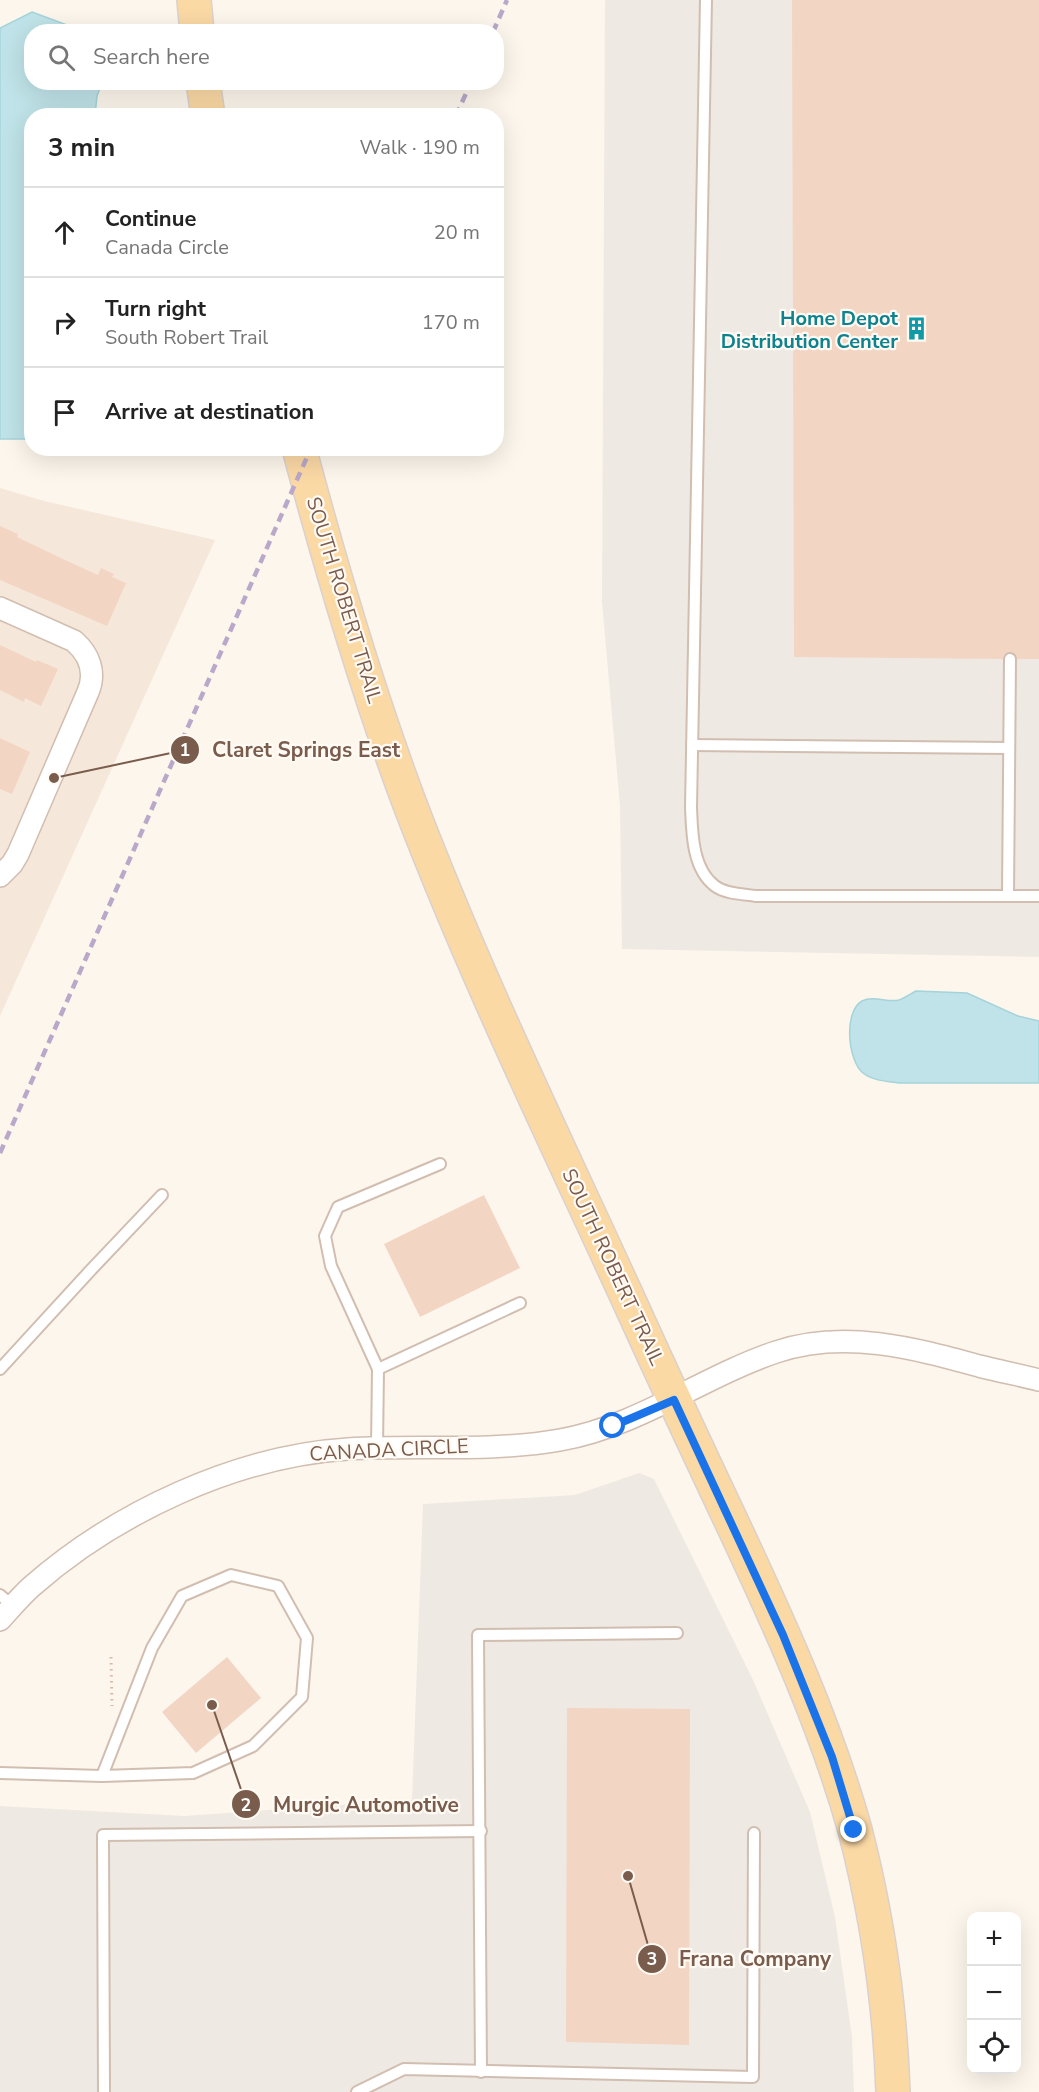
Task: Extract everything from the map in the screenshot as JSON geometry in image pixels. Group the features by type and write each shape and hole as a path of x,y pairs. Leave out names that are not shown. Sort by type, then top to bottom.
{"main road":[{"path":"194,0 196,24"},
{"path":"204,90 207,108"},
{"name":"SOUTH ROBERT TRAIL","path":"301,456 369,690 414,814 508,1037 783,1635 835,1767 854,1830 877,1938 885,1991 893,2092"}],"street":[{"path":"0,608 74,641 89,661 92,677 88,692 18,854 0,876"},
{"name":"CANADA CIRCLE","path":"4,1607 77,1551 142,1512 200,1484 279,1459 310,1453 377,1448 502,1445 560,1440 613,1426 674,1400 751,1361 806,1344 877,1343 906,1347 1039,1380"}],"lane":[{"path":"706,0 692,745 692,837 698,859 715,886 729,892 756,896 1039,896"},
{"path":"1008,896 1010,659"},
{"path":"692,745 1009,748"},
{"path":"377,1448 378,1369 331,1266 325,1236 338,1208 440,1164"},
{"path":"0,1369 162,1196"},
{"path":"378,1369 520,1303"},
{"path":"0,1773 102,1776 193,1773 253,1746 302,1697 308,1638 278,1586 231,1575 182,1596 152,1648 102,1776"},
{"path":"481,2072 478,1635 677,1633"},
{"path":"104,2092 103,1835 481,1831"},
{"path":"357,2092 404,2069 753,2077 754,1833"}],"path":[{"path":"111,1657 114,1746"}],"shaded area":[{"path":"605,0 1039,0 1039,957 622,949 620,806 602,602"},
{"path":"0,488 44,501 215,540 0,1016"},
{"path":"639,1473 654,1479 754,1682 810,1812 835,1917 852,2037 854,2092 0,2092 0,1806 184,1816 412,1800 423,1504 575,1495"}],"water":[{"path":"32,12 64,24 24,24 24,90 99,90 96,108 24,108 24,439 0,439 0,28"},
{"path":"916,991 967,993 1018,1016 1039,1021 1039,1083 899,1083 867,1076 858,1067 851,1048 850,1025 856,1007 867,999 899,1000"}],"building":[{"name":"Home Depot Distribution Center","path":"792,0 1039,0 1039,659 1017,659 1014,653 1009,652 1004,655 1003,659 794,657"},
{"path":"0,526 18,534 17,537 67,561 98,575 101,568 114,574 112,577 126,583 107,626 0,580"},
{"path":"0,645 36,662 37,660 58,669 41,706 25,698 24,702 0,690"},
{"path":"0,738 30,752 12,794 0,789"},
{"path":"484,1195 520,1268 420,1317 384,1244"},
{"path":"227,1657 261,1698 196,1753 162,1712"},
{"path":"567,1708 690,1709 689,2045 566,2042"}],"railway":[{"path":"496,24 507,0"},
{"path":"460,108 467,90"},
{"path":"0,1153 307,456"}],"place":[{"name":"Home Depot Distribution Center","path":"916,329"},
{"name":"Claret Springs East","path":"54,778"},
{"name":"Murgic Automotive","path":"212,1705"},
{"name":"Frana Company","path":"628,1876"}],"route":[{"path":"613,1426 674,1400 783,1635 832,1757 854,1830"}]}
